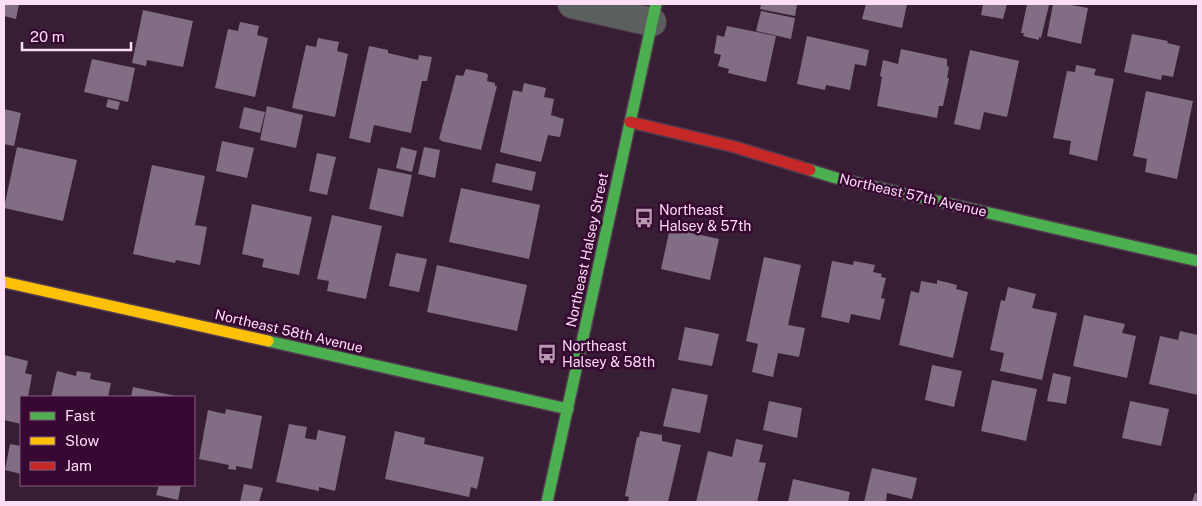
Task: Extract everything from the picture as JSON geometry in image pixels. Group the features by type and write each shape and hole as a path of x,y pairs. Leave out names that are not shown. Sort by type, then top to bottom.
{"main road":[{"name":"Northeast Halsey Street","path":"547,502 654,13"},
{"name":"Northeast 57th Avenue","path":"630,122 735,147 836,178 1198,261"},
{"name":"Northeast 58th Avenue","path":"4,282 568,409"}],"street":[{"path":"572,4 654,13"}],"building":[{"path":"4,4 19,4 16,19 4,16"},
{"path":"761,4 797,4 795,16 760,9"},
{"path":"866,4 907,4 902,28 862,19"},
{"path":"983,4 1007,4 1003,19 981,15"},
{"path":"1027,4 1049,5 1039,40 1023,36 1024,33 1021,33"},
{"path":"1053,4 1088,8 1081,44 1047,36"},
{"path":"143,10 193,21 183,67 147,60 146,66 132,63"},
{"path":"761,11 795,18 791,39 756,31"},
{"path":"240,22 259,26 257,35 268,38 255,97 215,88 228,29 238,31"},
{"path":"727,26 776,36 766,82 728,73 729,69 718,66 721,55 714,53 717,35 724,37"},
{"path":"1132,34 1168,41 1167,43 1180,46 1173,77 1162,75 1161,80 1124,72"},
{"path":"807,36 869,50 866,66 855,64 850,90 826,85 825,90 797,84"},
{"path":"318,38 339,42 337,51 348,54 335,117 292,108 306,45 316,47"},
{"path":"369,46 388,50 388,53 418,60 419,55 432,57 427,81 422,81 411,133 374,125 370,143 349,138"},
{"path":"901,49 947,59 947,66 949,67 947,78 949,78 943,106 939,106 937,118 877,106 883,60 898,64"},
{"path":"970,50 1019,61 1007,117 984,112 980,130 954,124"},
{"path":"92,59 135,68 128,102 84,92"},
{"path":"1076,65 1096,69 1094,75 1114,79 1097,161 1069,154 1071,141 1053,138 1067,71 1075,72"},
{"path":"466,69 486,73 488,75 487,81 495,83 495,86 497,86 481,150 439,139 456,75 463,76"},
{"path":"524,83 546,88 544,97 554,99 551,115 564,119 560,137 548,135 541,162 500,152 513,90 522,92"},
{"path":"1146,91 1193,101 1177,179 1145,172 1147,159 1133,156"},
{"path":"108,99 120,102 118,110 106,107"},
{"path":"267,106 303,115 296,148 260,140"},
{"path":"244,107 265,112 260,133 239,128"},
{"path":"4,109 21,113 14,146 4,144"},
{"path":"222,141 254,148 247,178 216,171"},
{"path":"17,147 77,160 63,221 4,208"},
{"path":"401,147 417,151 412,172 396,168"},
{"path":"424,147 440,150 435,178 418,174"},
{"path":"317,153 336,157 327,195 309,191"},
{"path":"496,163 536,172 532,191 492,182"},
{"path":"152,165 205,176 195,225 207,227 200,265 176,260 175,263 133,254"},
{"path":"378,168 412,175 403,217 369,209"},
{"path":"461,188 540,205 529,259 449,242"},
{"path":"252,204 312,217 299,275 262,267 264,259 242,254"},
{"path":"332,215 382,226 366,299 327,291 329,281 317,279"},
{"path":"670,228 719,239 710,280 661,269"},
{"path":"396,253 427,259 419,292 389,286"},
{"path":"764,257 801,265 788,325 805,328 799,357 778,353 773,377 752,372 758,344 746,341"},
{"path":"832,261 853,265 854,261 875,265 873,272 882,274 881,277 886,278 881,298 885,299 880,320 851,314 849,323 821,317"},
{"path":"437,265 527,285 517,331 427,312"},
{"path":"937,280 957,285 956,289 968,292 953,358 899,345 911,291 919,293 921,281 937,284"},
{"path":"1008,287 1036,294 1032,308 1057,313 1042,380 1000,371 1004,353 990,350 1001,300 1005,301"},
{"path":"1084,315 1125,324 1122,333 1136,336 1127,378 1073,366"},
{"path":"685,327 719,334 712,366 678,360"},
{"path":"1180,331 1198,335 1198,395 1149,384 1160,336 1178,340"},
{"path":"4,355 28,361 25,373 32,375 28,396 20,396 20,424 4,420"},
{"path":"932,365 962,371 954,407 925,400"},
{"path":"57,371 76,376 77,371 91,373 90,379 111,383 108,396 51,396"},
{"path":"1053,373 1071,377 1066,404 1047,401"},
{"path":"992,380 1037,389 1026,441 981,431"},
{"path":"133,387 176,396 131,396"},
{"path":"672,388 708,395 700,433 663,426"},
{"path":"769,401 802,408 797,438 763,430"},
{"path":"1130,401 1169,409 1161,446 1122,438"},
{"path":"226,409 262,416 252,469 236,466 236,470 228,469 229,465 199,459 208,410 225,414"},
{"path":"289,424 307,427 305,438 316,440 318,430 346,436 335,491 319,487 319,491 276,482"},
{"path":"395,431 425,438 424,444 484,457 477,489 471,487 469,497 385,479"},
{"path":"640,431 662,435 662,441 681,445 668,502 628,502 629,497 625,496 637,437 639,437"},
{"path":"736,439 763,445 759,462 766,463 757,502 696,502 708,451 732,457"},
{"path":"10,444 20,446 20,474 5,470"},
{"path":"872,468 917,478 912,499 887,493 886,502 864,502"},
{"path":"793,479 850,492 848,502 788,502"},
{"path":"244,484 263,488 259,502 240,502"},
{"path":"159,486 181,486 178,500 156,495"},
{"path":"1195,493 1198,494 1198,502 1192,502"}],"traffic: fast":[{"path":"547,502 656,4"},
{"path":"810,170 836,178 1198,261"},
{"path":"268,341 568,409"}],"traffic: slow":[{"path":"4,282 268,341"}],"traffic: jam":[{"path":"630,122 735,147 810,170"}],"place":[{"name":"Northeast Halsey & 57th","path":"644,218"},
{"name":"Northeast Halsey & 58th","path":"547,354"}]}
